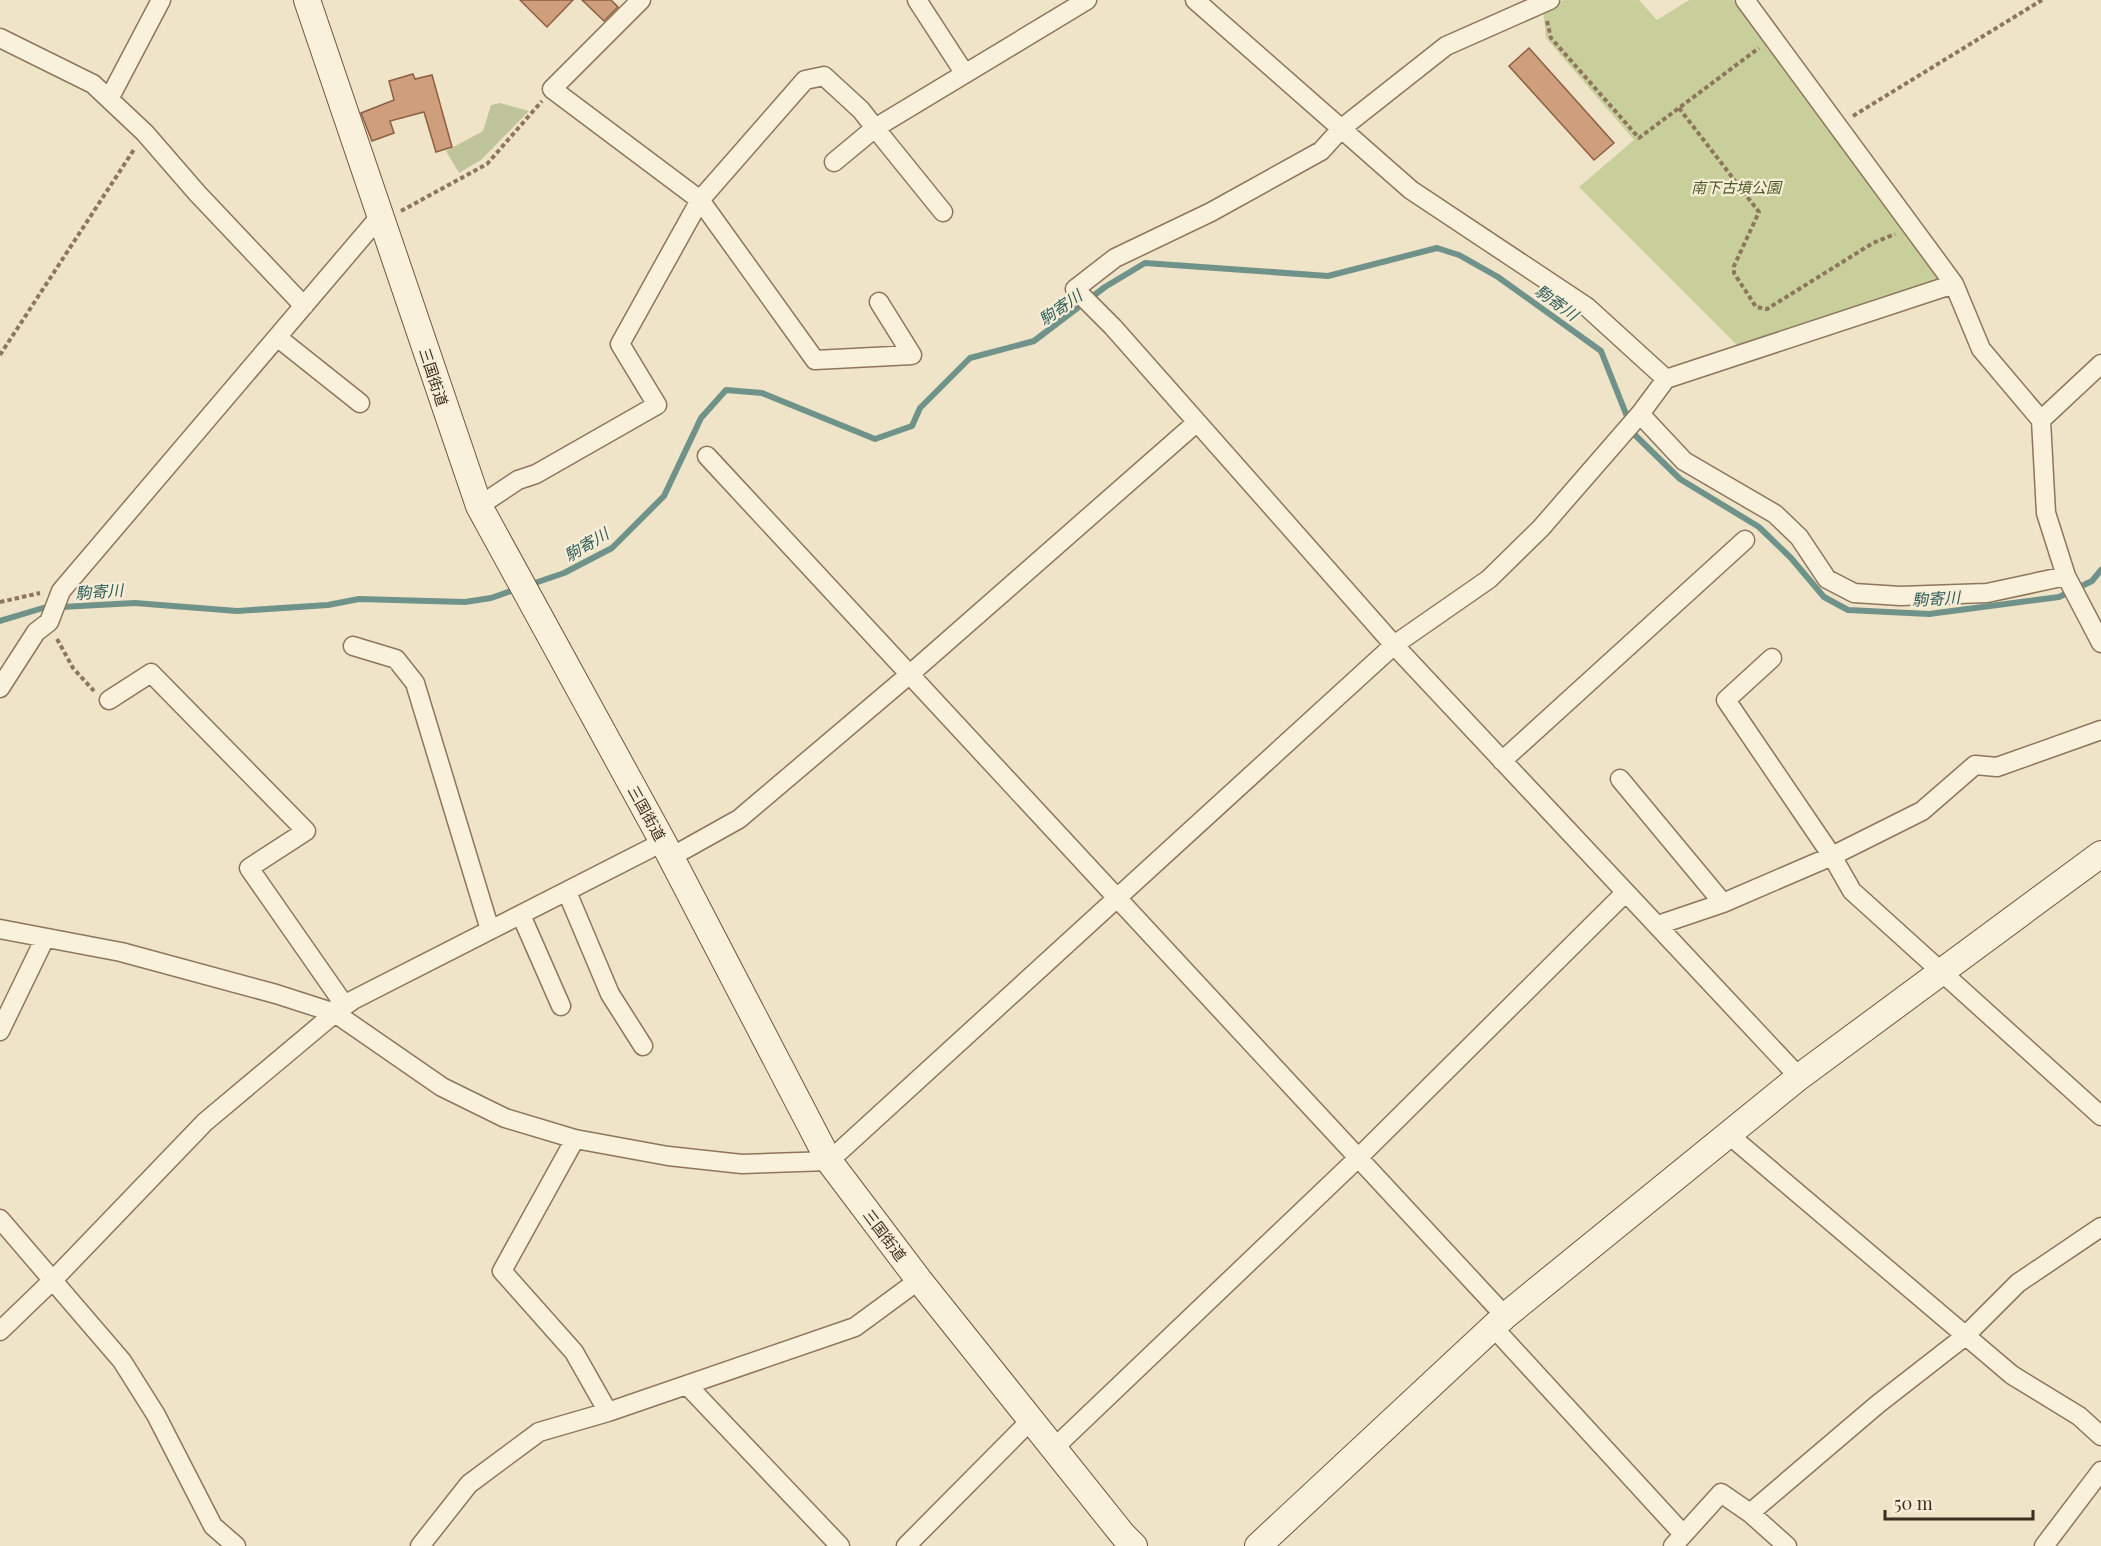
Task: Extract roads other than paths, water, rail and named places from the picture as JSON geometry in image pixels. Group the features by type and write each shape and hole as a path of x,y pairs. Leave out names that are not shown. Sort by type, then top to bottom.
{"street":[{"path":"109,99 161,0"},
{"name":"三国街道","path":"306,0 382,218 458,451 479,506 667,850 829,1161 919,1280 1134,1546"},
{"path":"641,0 552,89 700,200 814,360 912,355 879,302"},
{"path":"917,0 965,74"},
{"path":"834,162 875,128 1087,0"},
{"path":"1195,0 1411,190 1587,307 1666,380"},
{"path":"1745,0 1954,284 1980,349 2041,420 2046,513 2066,577 2101,643"},
{"path":"1547,1 1446,46 1342,128 1321,151 1211,212 1114,258 1075,289 1113,327 1394,645 1799,1077"},
{"path":"0,38 93,84 145,133 197,193 304,306"},
{"path":"479,506 518,480 536,474 657,405 620,344 700,200 805,80 824,76 861,110 943,212"},
{"path":"0,688 36,632 50,620 59,596 277,337 382,218"},
{"path":"0,929 122,952 276,994 335,1013 442,1088 505,1118 575,1139 668,1156 742,1164 829,1161 1394,645 1489,579 1541,528 1640,414 1666,380 1954,284"},
{"path":"277,337 360,403"},
{"path":"2041,420 2101,364"},
{"path":"1640,414 1684,461 1775,514 1799,537 1827,579 1854,593 1900,596 1987,593 2066,577"},
{"path":"0,1331 54,1279 205,1122 335,1013 353,1000 567,892 739,819 910,674 1196,423"},
{"path":"706,456 1358,1158 1499,1322 1678,1540 1721,1493 1750,1513 1787,1546"},
{"path":"1502,761 1745,540"},
{"path":"353,646 396,660 416,683 490,930"},
{"path":"1772,658 1726,700 1832,856 1852,891 2101,1116"},
{"path":"109,700 151,673 306,831 249,868 342,1000 335,1013"},
{"path":"1658,925 1723,903 1832,856 1922,811 1975,765 1997,767 2101,730"},
{"path":"1620,779 1723,903"},
{"path":"1258,1546 1499,1322 1728,1134 1799,1077 2101,854"},
{"path":"567,892 610,994 643,1047"},
{"path":"1054,1448 1358,1158 1625,893"},
{"path":"521,915 561,1006"},
{"path":"0,1031 45,938"},
{"path":"1728,1134 2012,1376 2079,1416 2101,1436"},
{"path":"575,1139 502,1271 574,1352 608,1412"},
{"path":"0,1219 54,1279 122,1361 156,1415 213,1526 236,1546"},
{"path":"1750,1513 1878,1404 1964,1337 2018,1283 2101,1227"},
{"path":"420,1546 469,1484 539,1432 608,1412 855,1327 919,1280"},
{"path":"687,1384 840,1546"},
{"path":"906,1546 1032,1419"},
{"path":"2044,1546 2078,1498 2101,1471"}],"waterway":[{"name":"駒寄川","path":"529,585 564,573 612,548 664,496 701,418 726,390 762,393 875,439 912,426 920,408 970,358 1034,341 1105,287 1145,263 1328,276 1437,248 1459,255 1498,277 1601,351 1634,434 1680,479 1759,527 1791,558 1824,597 1848,610 1929,614 2059,597 2092,581 2101,570"},
{"name":"駒寄川","path":"0,621 43,608 135,603 237,611 328,605 359,599 465,602 491,598 517,589"}],"park label":[{"name":"南下古墳公園","path":"1736,187"}]}
